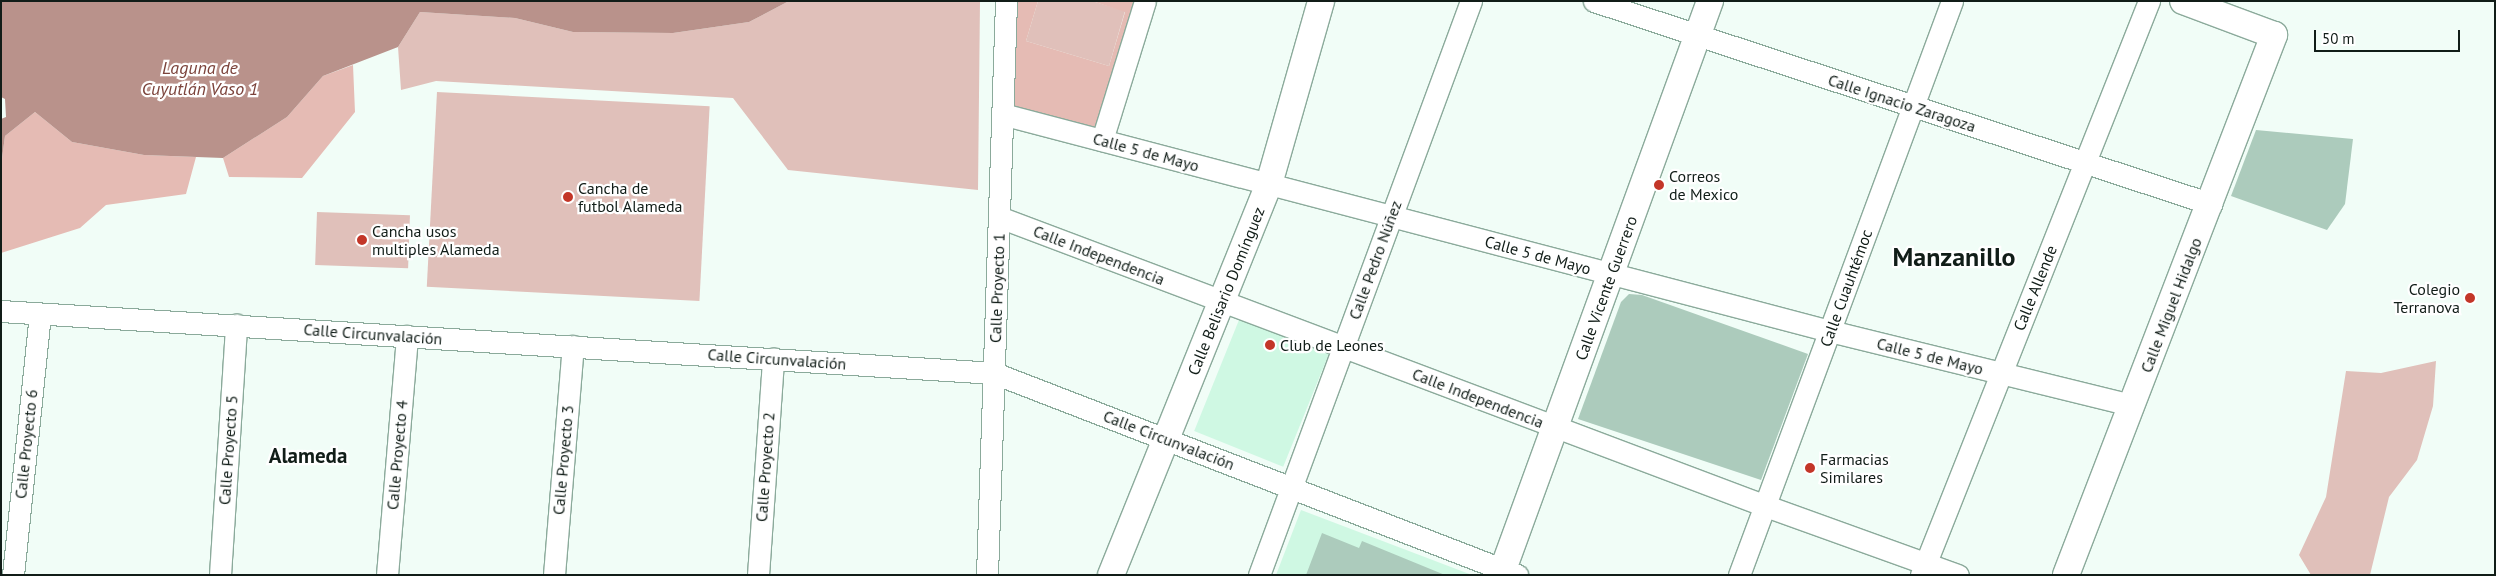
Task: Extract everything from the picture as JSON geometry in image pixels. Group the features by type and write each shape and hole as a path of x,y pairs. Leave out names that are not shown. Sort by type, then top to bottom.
{"street":[{"name":"Calle Proyecto 1","path":"987,575 1006,1"},
{"path":"1102,140 1145,1"},
{"name":"Calle Belisario Domínguez","path":"1111,575 1269,184 1321,1"},
{"name":"Calle Pedro Núñez","path":"1259,575 1471,1"},
{"name":"Calle Ignacio Zaragoza","path":"1594,1 2211,204"},
{"name":"Calle Vicente Guerrero","path":"1507,573 1555,427 1710,1"},
{"name":"Calle Cuauhtémoc","path":"1740,575 1952,1"},
{"name":"Calle Allende","path":"1923,569 2149,1"},
{"name":"Calle Miguel Hidalgo","path":"2066,575 2211,204 2274,35 2183,1"},
{"name":"Calle 5 de Mayo","path":"1002,114 1830,331 2132,405"},
{"name":"Calle Independencia","path":"999,217 1766,506 1923,569 1958,575"},
{"name":"Calle Circunvalación","path":"1,310 994,372 1507,573"},
{"name":"Calle Proyecto 6","path":"13,575 40,313"},
{"name":"Calle Proyecto 5","path":"220,575 236,325"},
{"name":"Calle Proyecto 4","path":"386,575 408,336"},
{"name":"Calle Proyecto 3","path":"554,575 572,346"},
{"name":"Calle Proyecto 2","path":"758,575 773,358"}],"shaded area":[{"path":"789,1 980,1 978,190 788,170 733,98 436,81 401,90 398,47 420,12 515,18 573,32 673,33 749,22"},
{"path":"1009,1 1038,1 1026,41 1109,66 1125,12 1092,1 1136,1 1096,132 1003,105"},
{"path":"1038,1 1092,1 1125,11 1109,66 1026,41"},
{"path":"353,65 355,112 302,178 229,177 223,158 287,117 323,76"},
{"name":"Cancha de futbol Alameda","path":"437,92 710,106 699,301 427,287"},
{"path":"35,112 72,142 144,155 196,157 186,194 106,205 80,228 1,253 1,166 5,136"},
{"name":"Cancha usos multiples Alameda","path":"317,212 410,215 408,268 315,265"},
{"path":"1241,315 1330,351 1283,467 1194,431"},
{"path":"2436,361 2433,406 2417,460 2389,497 2370,575 2311,575 2299,555 2326,497 2346,371 2381,373"},
{"path":"1301,510 1472,575 1276,575"}],"water":[{"name":"Laguna de Cuyutlán Vaso 1","path":"1,1 789,1 749,22 673,33 573,32 515,18 420,12 398,47 323,76 287,117 223,158 144,155 72,142 35,112 5,136 1,166 1,119 6,117 5,99 1,97"}],"building":[{"path":"2256,130 2353,139 2345,204 2327,230 2231,196"},
{"path":"1629,294 1642,295 1808,354 1761,480 1578,419 1621,302"},
{"path":"1322,533 1359,548 1362,541 1445,575 1306,575"}],"place":[{"name":"Correos de Mexico","path":"1659,185"},
{"name":"Cancha de futbol Alameda","path":"568,197"},
{"name":"Cancha usos multiples Alameda","path":"362,240"},
{"name":"Colegio Terranova","path":"2470,298"},
{"name":"Club de Leones","path":"1270,345"},
{"name":"Farmacias Similares","path":"1810,468"}],"district":[{"name":"Manzanillo","path":"1954,257"},
{"name":"Alameda","path":"308,456"}]}
